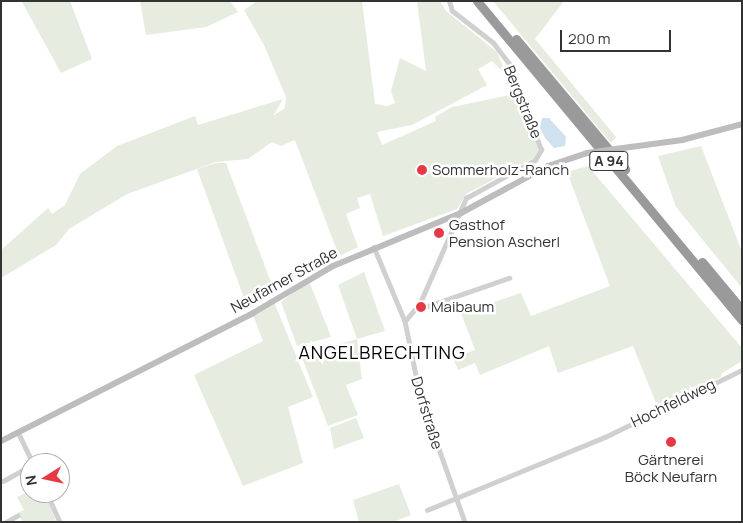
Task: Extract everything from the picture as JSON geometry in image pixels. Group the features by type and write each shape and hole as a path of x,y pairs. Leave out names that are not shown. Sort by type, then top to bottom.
{"highway":[{"name":"A 94","path":"477,1 742,320"},
{"name":"A 94","path":"485,1 742,310"}],"street":[{"name":"Bergstraße","path":"405,322 420,303 466,198 535,160 541,150 509,64 492,43 452,11 449,1"},
{"name":"Neufarner Straße","path":"1,441 374,247 461,213 531,174 586,153 682,140 742,124"},
{"name":"Dorfstraße","path":"374,247 405,322 420,395 465,522"},
{"path":"420,303 428,306 509,278"},
{"name":"Hochfeldweg","path":"427,510 605,437 742,370"},
{"path":"18,432 28,453"},
{"path":"3,481 20,472"},
{"path":"51,503 60,522"},
{"path":"6,522 17,516"}],"shaded area":[{"path":"70,1 92,59 61,73 22,2"},
{"path":"140,1 230,1 238,12 206,27 146,35"},
{"path":"257,1 362,1 375,104 387,106 395,103 391,91 400,58 426,71 417,1 440,1 446,11 497,52 507,76 492,61 478,69 487,85 412,125 377,132 382,145 436,121 435,117 452,107 519,93 539,149 534,158 466,194 457,209 383,236 370,194 357,198 360,208 346,214 358,247 339,256 295,140 281,146 272,142 248,159 216,162 127,194 69,229 56,245 1,278 1,250 48,208 52,214 65,205 80,174 117,146 195,116 198,125 283,99 273,116 285,108 286,97 264,45 244,10"},
{"path":"493,1 564,1 535,39 616,137 611,143"},
{"path":"701,146 742,252 742,288 676,207 658,156"},
{"path":"216,163 226,163 275,293 248,309 197,169"},
{"path":"588,166 742,348 742,361 722,373 721,377 658,408 633,346 558,373 549,346 480,375 475,363 458,370 453,358 475,350 461,313 521,293 531,316 610,286 567,172"},
{"path":"364,272 385,331 357,339 338,285"},
{"path":"309,281 331,337 297,346 281,302"},
{"path":"274,302 313,397 288,407 303,463 243,486 194,375 263,341 253,315"},
{"path":"357,339 362,379 346,385 358,415 328,426 301,355"},
{"path":"356,418 364,438 334,449 330,428"},
{"path":"399,484 411,515 393,522 359,522 353,500"},
{"path":"20,503 49,503 56,522 23,522 17,513 24,510"}],"water":[{"path":"542,118 549,118 566,137 565,146 554,148 545,138 540,128"}],"place":[{"name":"Sommerholz-Ranch","path":"422,170"},
{"name":"Gasthof Pension Ascherl","path":"439,233"},
{"name":"Maibaum","path":"421,307"},
{"name":"Gärtnerei Böck Neufarn","path":"671,442"}],"district":[{"name":"ANGELBRECHTING","path":"382,352"}]}
